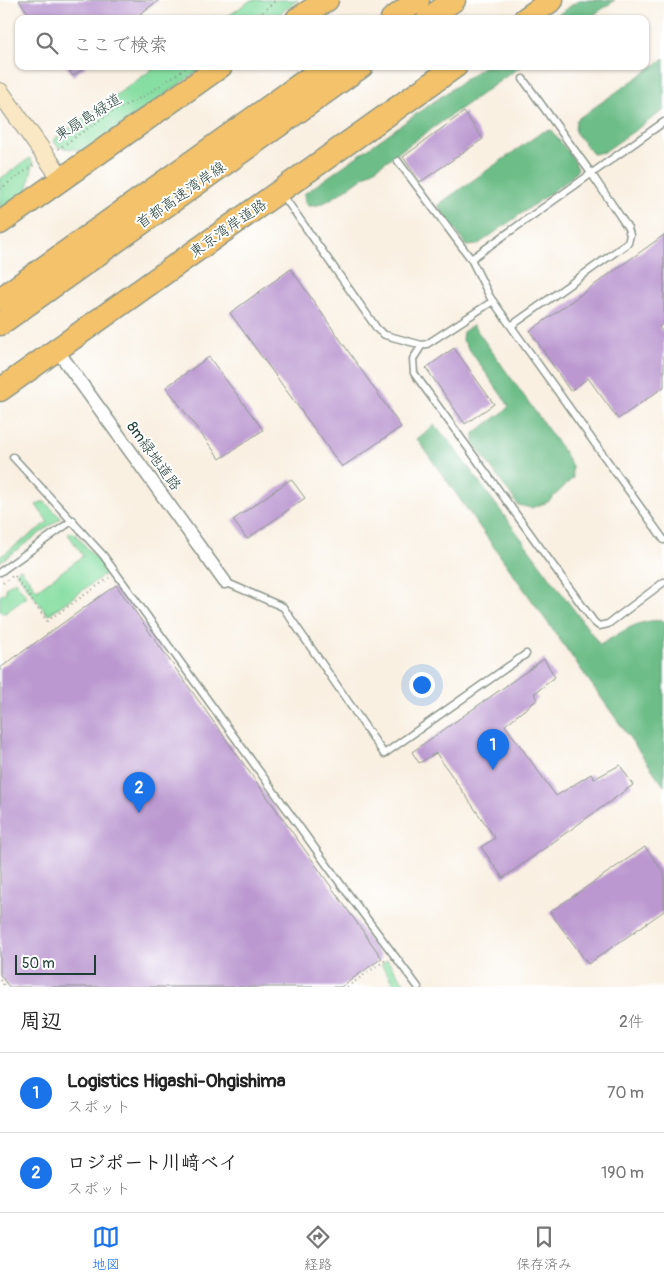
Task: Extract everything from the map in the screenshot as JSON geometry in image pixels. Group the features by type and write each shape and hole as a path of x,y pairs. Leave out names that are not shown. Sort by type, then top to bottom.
{"highway":[{"path":"292,15 313,0"},
{"path":"303,15 327,0"},
{"path":"397,15 418,0"},
{"path":"433,15 454,0"},
{"path":"521,15 540,0"},
{"path":"531,15 552,0"},
{"path":"0,223 215,70"},
{"name":"首都高速湾岸線","path":"0,299 320,70"},
{"name":"首都高速湾岸線","path":"0,324 356,70"},
{"name":"東京湾岸道路","path":"0,390 452,70"}],"street":[{"path":"0,92 62,179"},
{"name":"8m緑地道路","path":"56,350 225,582"}],"lane":[{"path":"511,326 628,243 630,235 628,228 591,174 523,79"},
{"path":"471,259 664,122"},
{"path":"398,161 471,259 493,302 664,540"},
{"path":"280,191 378,330 386,335 422,345"},
{"path":"493,302 438,338 422,345 413,359 414,373 594,622 599,626 608,624 664,582"},
{"path":"13,457 103,554 324,861 418,987"},
{"path":"0,572 73,520"},
{"path":"225,582 283,607 384,754 526,654"}],"path":[{"path":"259,15 276,0"},
{"name":"東扇島緑道","path":"0,189 110,113 146,95 183,70"},
{"path":"2,583 14,575 47,621 112,576"},
{"path":"347,987 388,958"},
{"path":"0,980 5,987"}],"green space":[{"path":"251,0 298,0 277,15 230,15"},
{"path":"579,0 615,0 594,15 558,15"},
{"path":"664,59 664,110 604,152 593,154 575,132 576,120"},
{"path":"151,70 199,70 86,151 58,147 53,140"},
{"path":"478,70 515,70 332,198 323,203 308,206 305,202 304,194"},
{"path":"551,130 573,158 578,169 570,179 477,245 467,246 439,208 439,204 542,132"},
{"path":"30,158 33,163 27,193 0,212 0,179"},
{"path":"473,325 562,449 572,466 573,478 548,502 531,508 518,505 474,444 474,433 509,406 462,339 463,332"},
{"path":"434,425 446,437 600,645 638,624 664,621 664,786 417,439"},
{"path":"45,502 61,518 0,562 0,557 48,522 36,505"},
{"path":"70,532 74,533 108,572 48,615 16,572 20,568 37,590 83,556 68,534"},
{"path":"15,581 27,597 5,613 0,611 0,596 6,592 6,587"},
{"path":"387,960 404,983 397,987 381,965"}],"building":[{"path":"19,0 159,0 138,15 29,15"},
{"path":"69,70 81,70 73,76"},
{"path":"464,112 483,139 420,182 403,157"},
{"path":"664,235 664,323 659,327 664,334 664,387 618,419 588,378 570,391 530,331"},
{"path":"291,269 401,427 342,467 230,313"},
{"path":"454,348 494,404 465,424 426,368"},
{"path":"209,357 263,430 220,459 166,387"},
{"path":"291,479 305,498 247,539 233,520"},
{"path":"116,585 382,958 341,987 9,987 0,975 0,668"},
{"path":"544,659 555,677 534,694 538,699 505,725 556,796 591,774 594,779 620,765 633,785 503,878 481,847 495,838 436,753 419,763 412,752"},
{"path":"645,847 664,873 664,911 588,964 550,912"}],"place":[{"name":"Logistics Higashi-Ohgishima","path":"493,770"},
{"name":"ロジポート川﨑ベイ","path":"139,813"}]}
